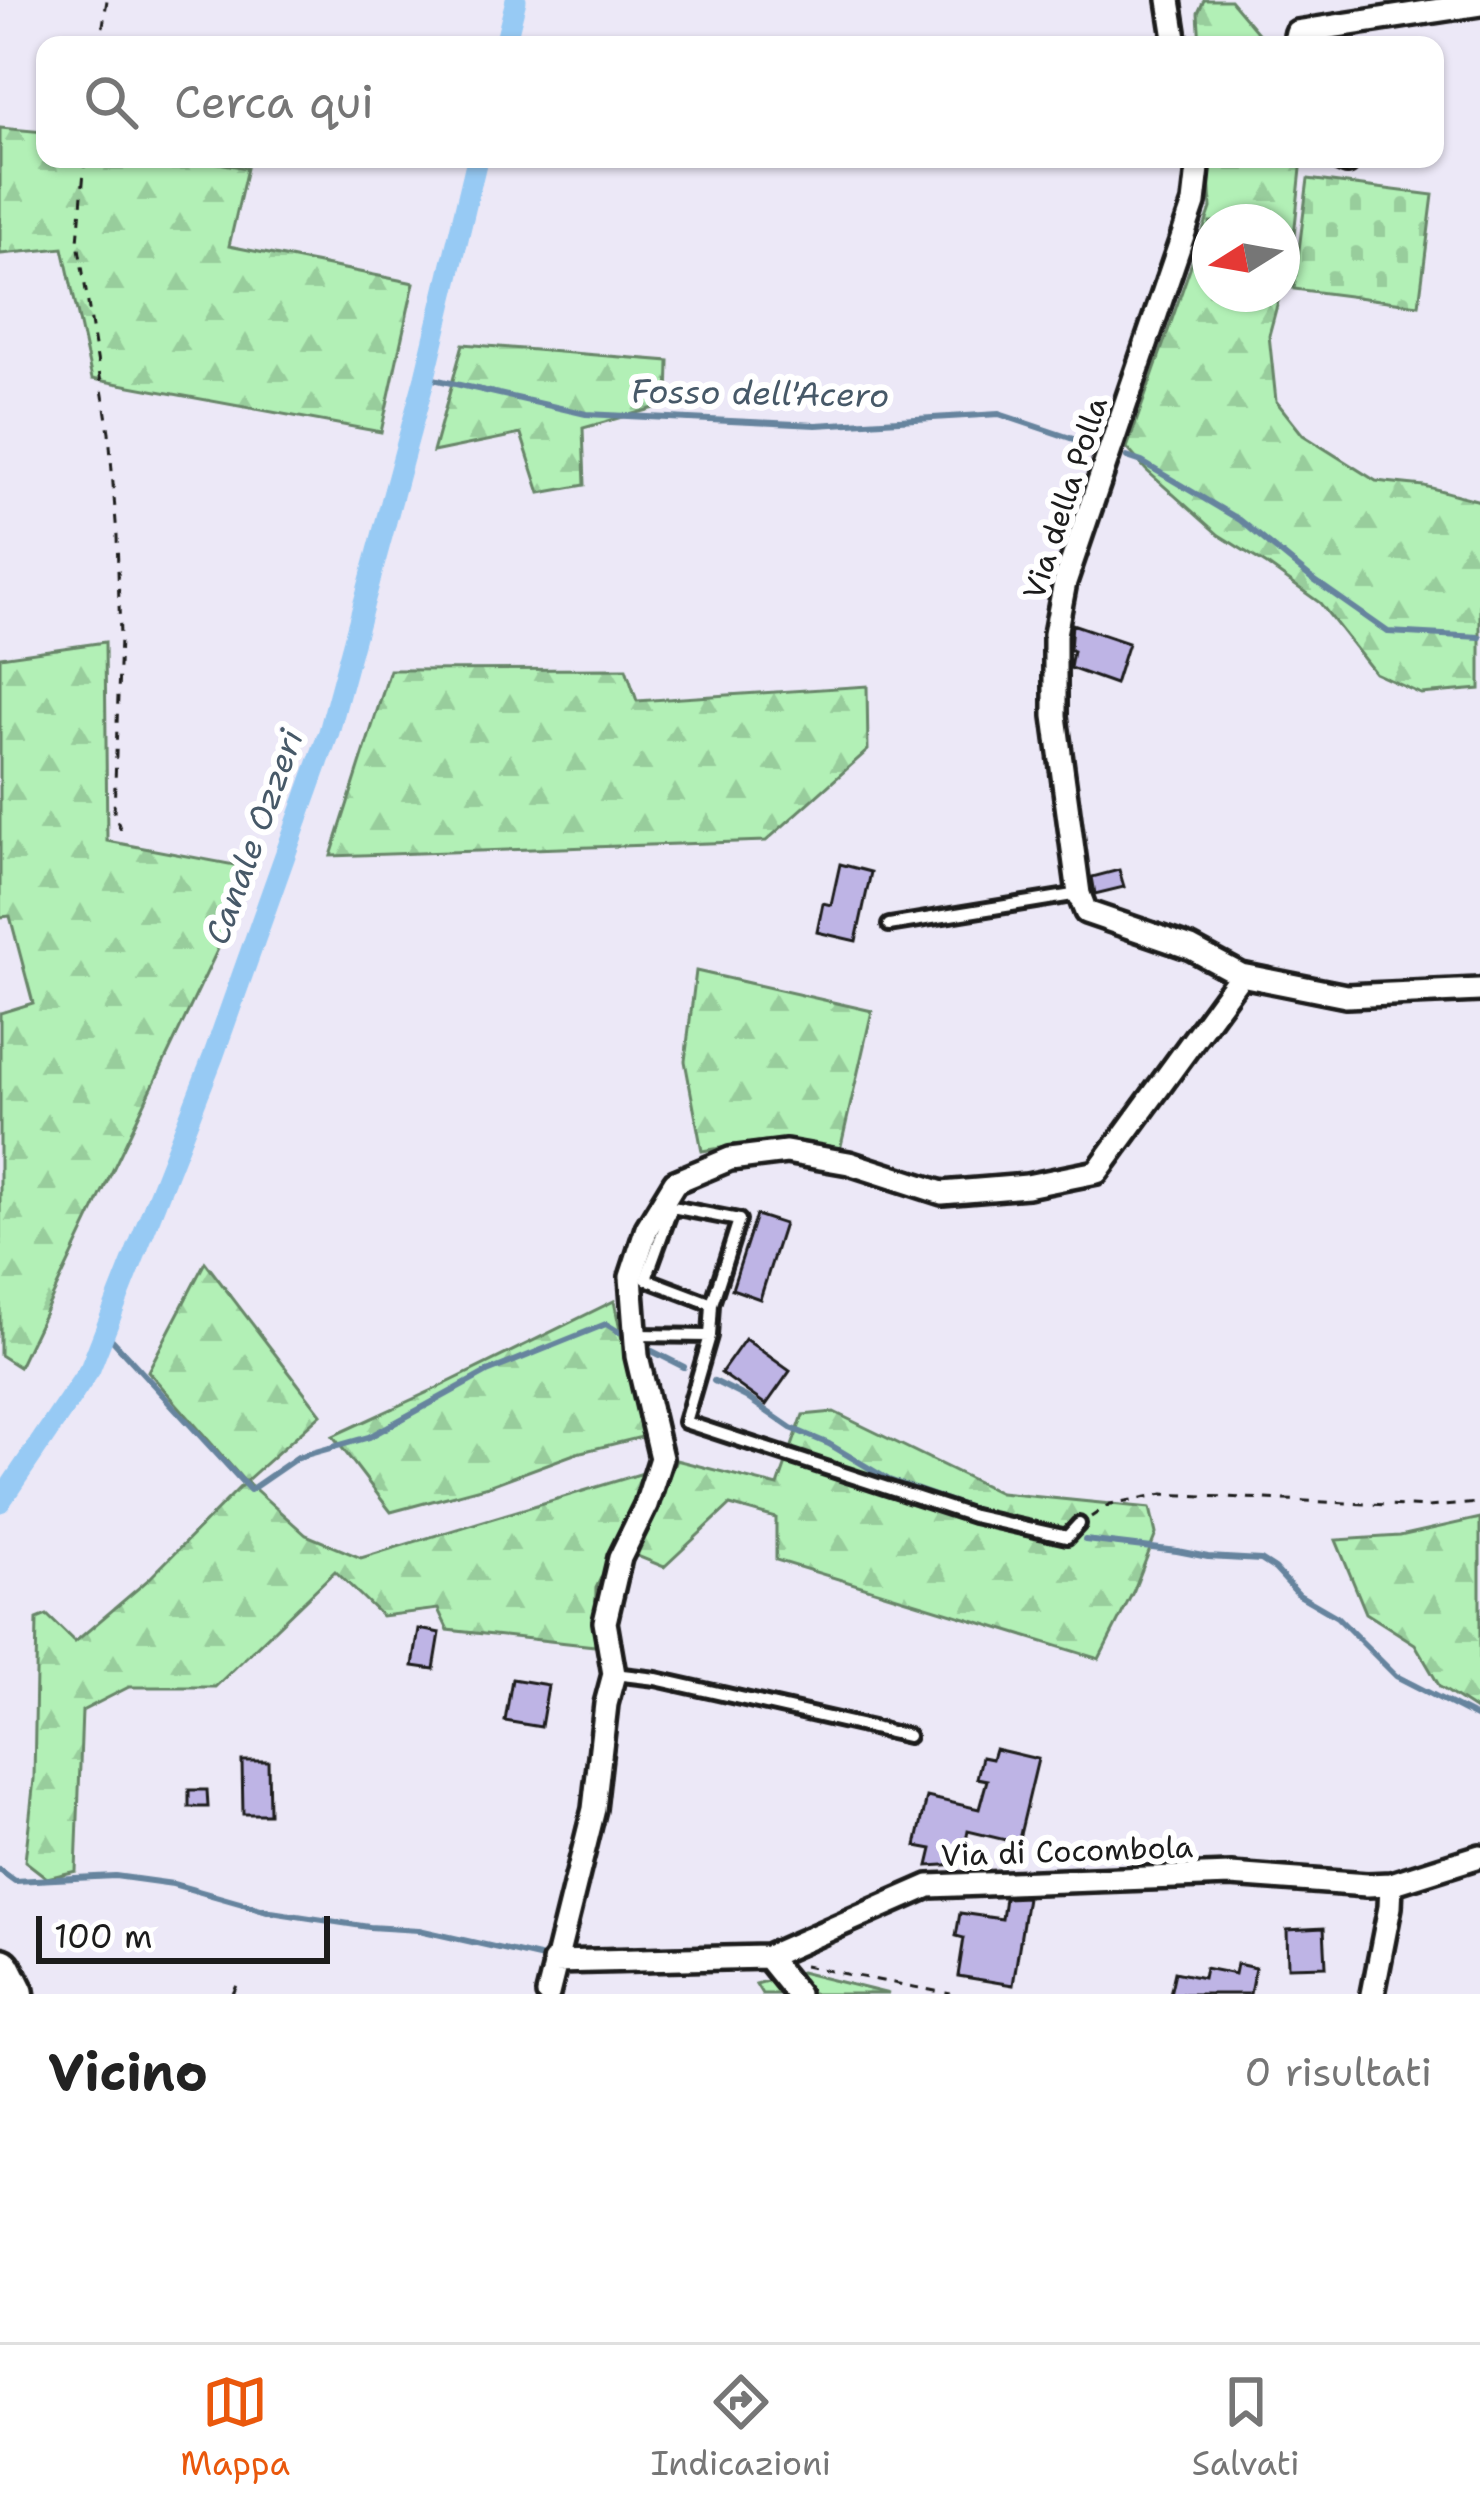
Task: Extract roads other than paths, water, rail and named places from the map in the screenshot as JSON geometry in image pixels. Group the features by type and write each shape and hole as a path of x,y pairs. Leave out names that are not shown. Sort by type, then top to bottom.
{"highway":[{"path":"0,1970 11,1994"}],"street":[{"path":"1169,0 1175,36"},
{"path":"1296,36 1297,32 1480,4"},
{"name":"Via della Polla","path":"1079,894 1055,716 1055,634 1065,582 1194,203 1198,168"},
{"path":"1079,894 1086,912 1191,948 1241,975 1346,996 1480,990"},
{"path":"548,1994 594,1809 614,1674 605,1622 620,1558 646,1505 661,1458 637,1356 631,1277 647,1228 675,1182 730,1159 786,1152 849,1163 942,1193 1027,1186 1096,1172 1241,975"},
{"name":"Via di Cocombola","path":"554,1962 767,1957 929,1886 1231,1875 1391,1884 1480,1856"},
{"path":"1373,1994 1391,1884"},
{"path":"767,1957 797,1994"}],"lane":[{"path":"890,925 1079,894"},
{"path":"712,1304 646,1279 672,1207 739,1220 712,1304 710,1336 685,1422 973,1516 1067,1537 1079,1524"},
{"path":"636,1335 710,1336"},
{"path":"614,1674 656,1679 908,1736"}],"waterway":[{"name":"Canale Ozzeri","path":"507,36 516,0"},
{"name":"Canale Ozzeri","path":"0,1502 90,1369 213,1057 329,732 425,377 475,168"},
{"name":"Fosso dell'Acero","path":"425,377 586,414 816,425 999,414 1094,446"},
{"name":"Fosso dell'Acero","path":"1127,457 1240,520 1388,632 1480,637"},
{"path":"105,1332 250,1490 298,1457 369,1437 487,1372 606,1324 619,1332"},
{"path":"652,1351 684,1367"},
{"path":"714,1381 889,1480 994,1516"},
{"path":"1085,1540 1261,1560 1299,1595 1337,1617 1396,1676 1480,1719"},
{"path":"0,1870 15,1881 115,1876 173,1884 271,1912 419,1930 543,1958"}]}
